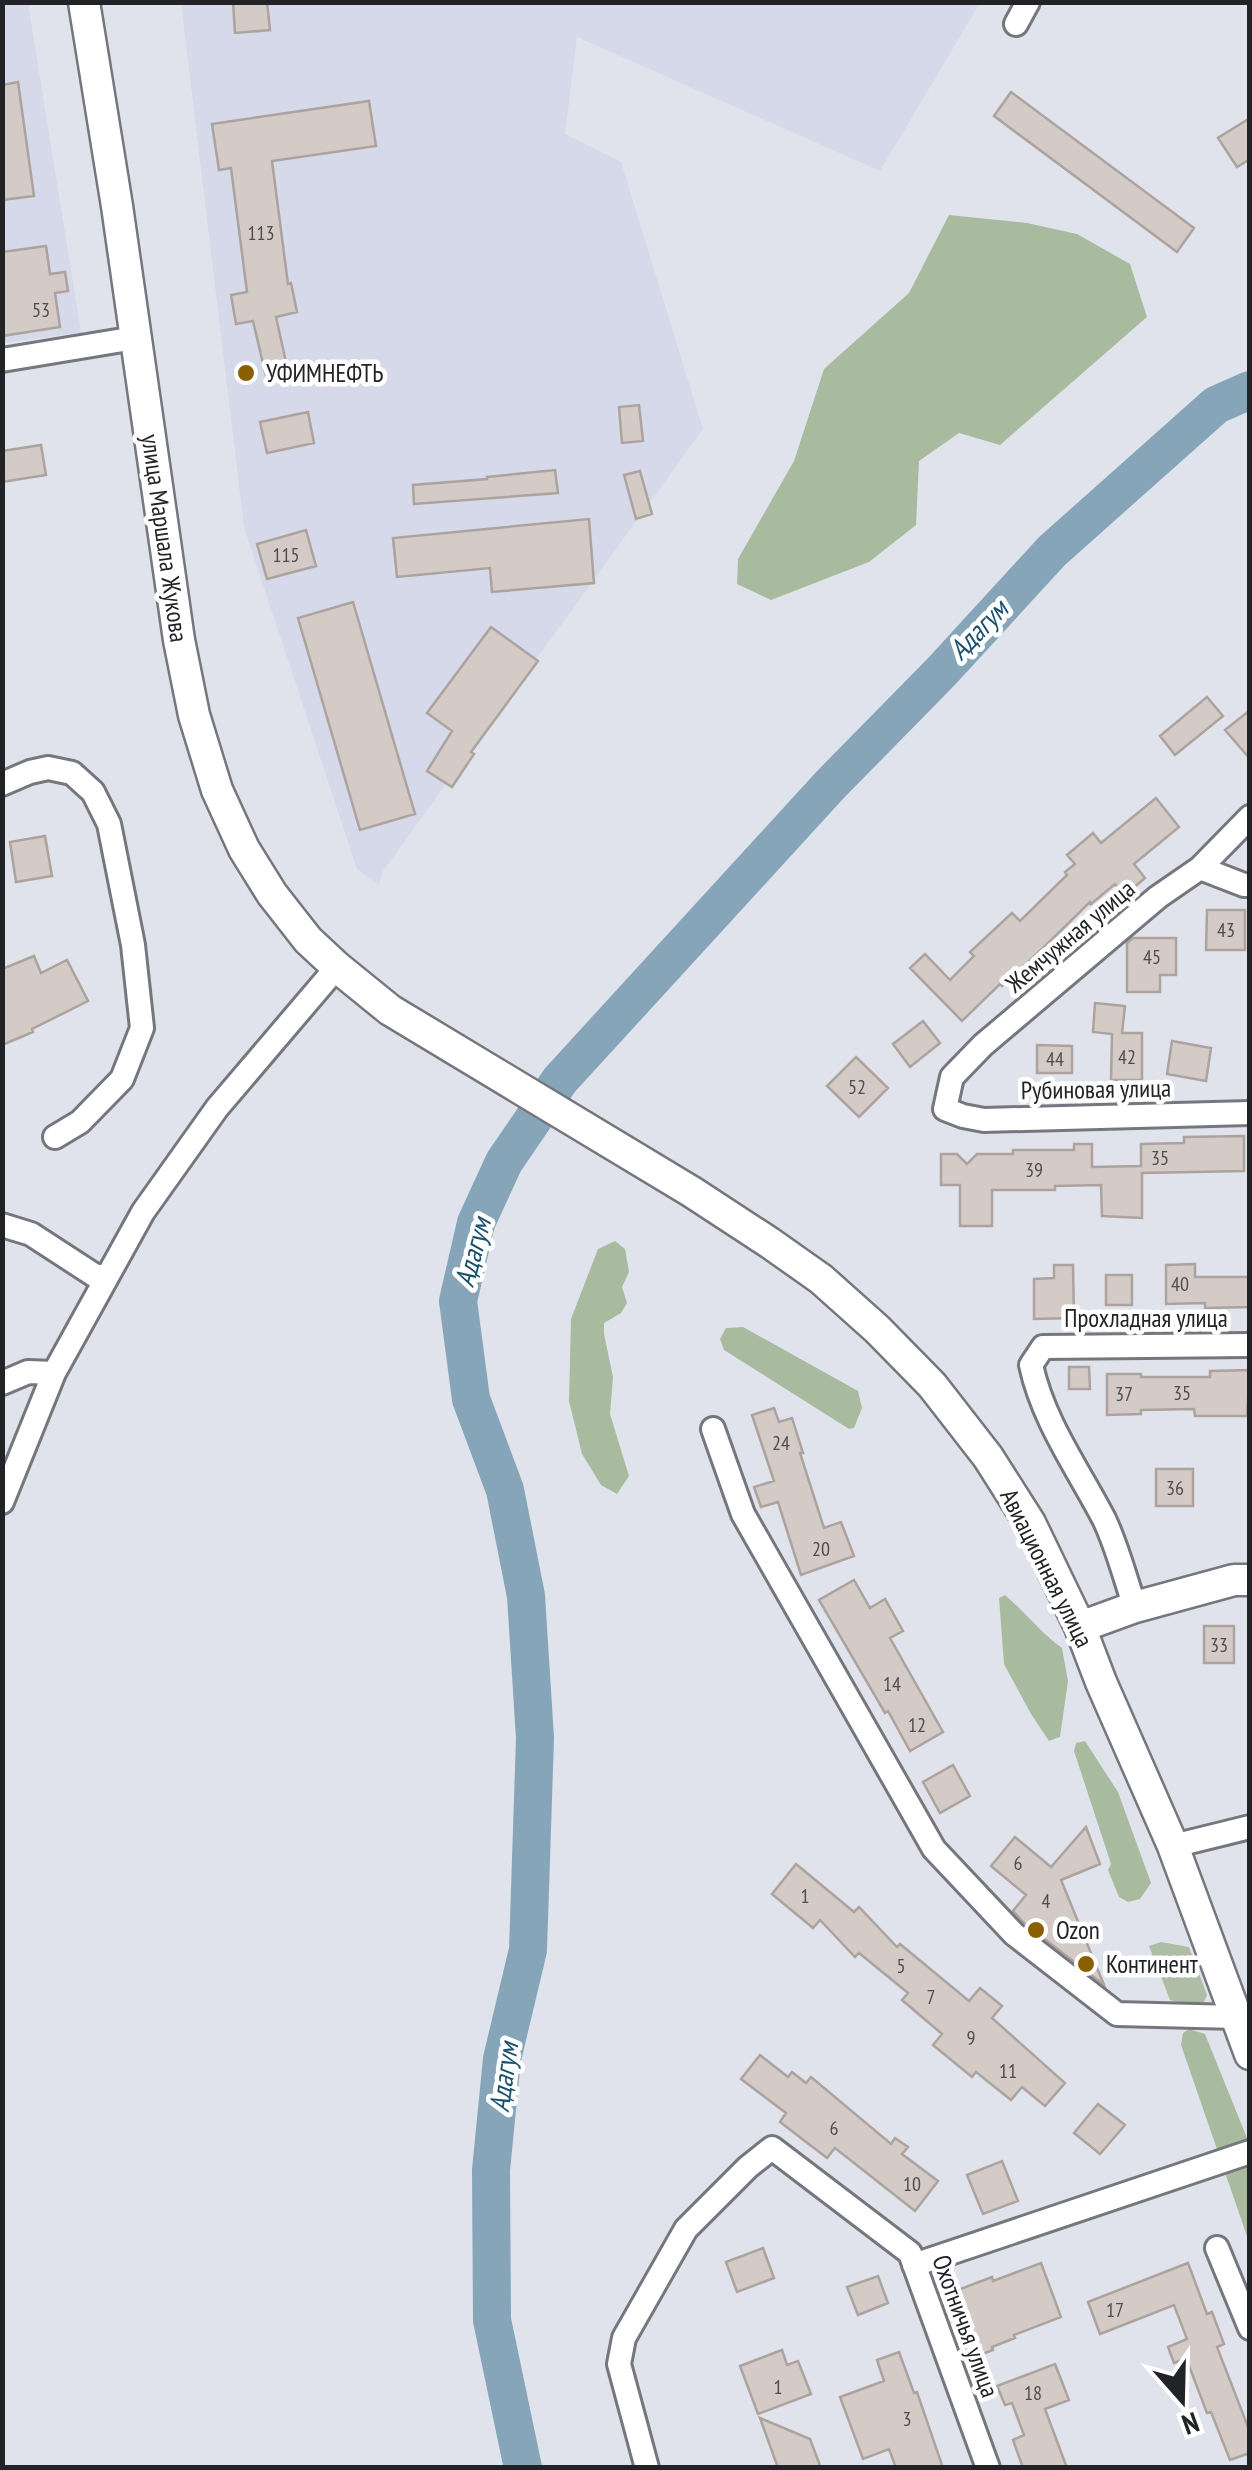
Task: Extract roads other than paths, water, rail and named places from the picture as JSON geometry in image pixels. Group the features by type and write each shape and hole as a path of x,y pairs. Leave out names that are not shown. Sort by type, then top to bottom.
{"main road":[{"name":"улица Маршала Жукова","path":"84,2 179,640 194,715 217,790 244,849 272,894 308,940 390,1010"},
{"name":"Авиационная улица","path":"390,1010 692,1192 821,1279 932,1385 988,1457 1030,1523 1080,1627 1173,1846 1250,2054"},
{"path":"1080,1627 1135,1607 1234,1580 1250,1580"}],"street":[{"path":"1016,24 1028,2"},
{"path":"2,360 135,338"},
{"path":"2,784 48,768 72,773 93,792 109,824 134,945 142,1028 122,1079 80,1122 54,1137"},
{"name":"Жемчужная улица","path":"945,1109 952,1077 983,1046 1158,897 1200,868 1250,817"},
{"path":"1200,868 1250,886"},
{"path":"2,1502 54,1373 143,1212 216,1108 337,967"},
{"name":"Рубиновая улица","path":"945,1109 984,1120 1250,1113"},
{"path":"2,1225 31,1234 94,1275 106,1277"},
{"name":"Прохладная улица","path":"1135,1607 1106,1523 1036,1389 1031,1365 1043,1347 1250,1345"},
{"path":"2,1383 28,1372 54,1373"},
{"path":"714,1428 743,1514 934,1849 1014,1934 1117,2014 1236,2017"},
{"path":"1173,1846 1250,1827"},
{"name":"Охотничья улица","path":"647,2468 620,2364 624,2338 686,2229 772,2148 910,2253 988,2468"},
{"path":"914,2265 1250,2152"},
{"path":"1217,2248 1250,2328"}],"waterway":[{"name":"Адагум","path":"523,2468 492,2320 491,2170 502,2059 528,1950 535,1738 526,1596 505,1490 471,1399 458,1301 476,1223 504,1162 560,1080 830,785 1052,551 1216,405 1250,390"}],"place":[{"name":"УФИМНЕФТЬ","path":"246,373"},
{"name":"Ozon","path":"1036,1930"},
{"name":"Континент","path":"1086,1964"}]}
